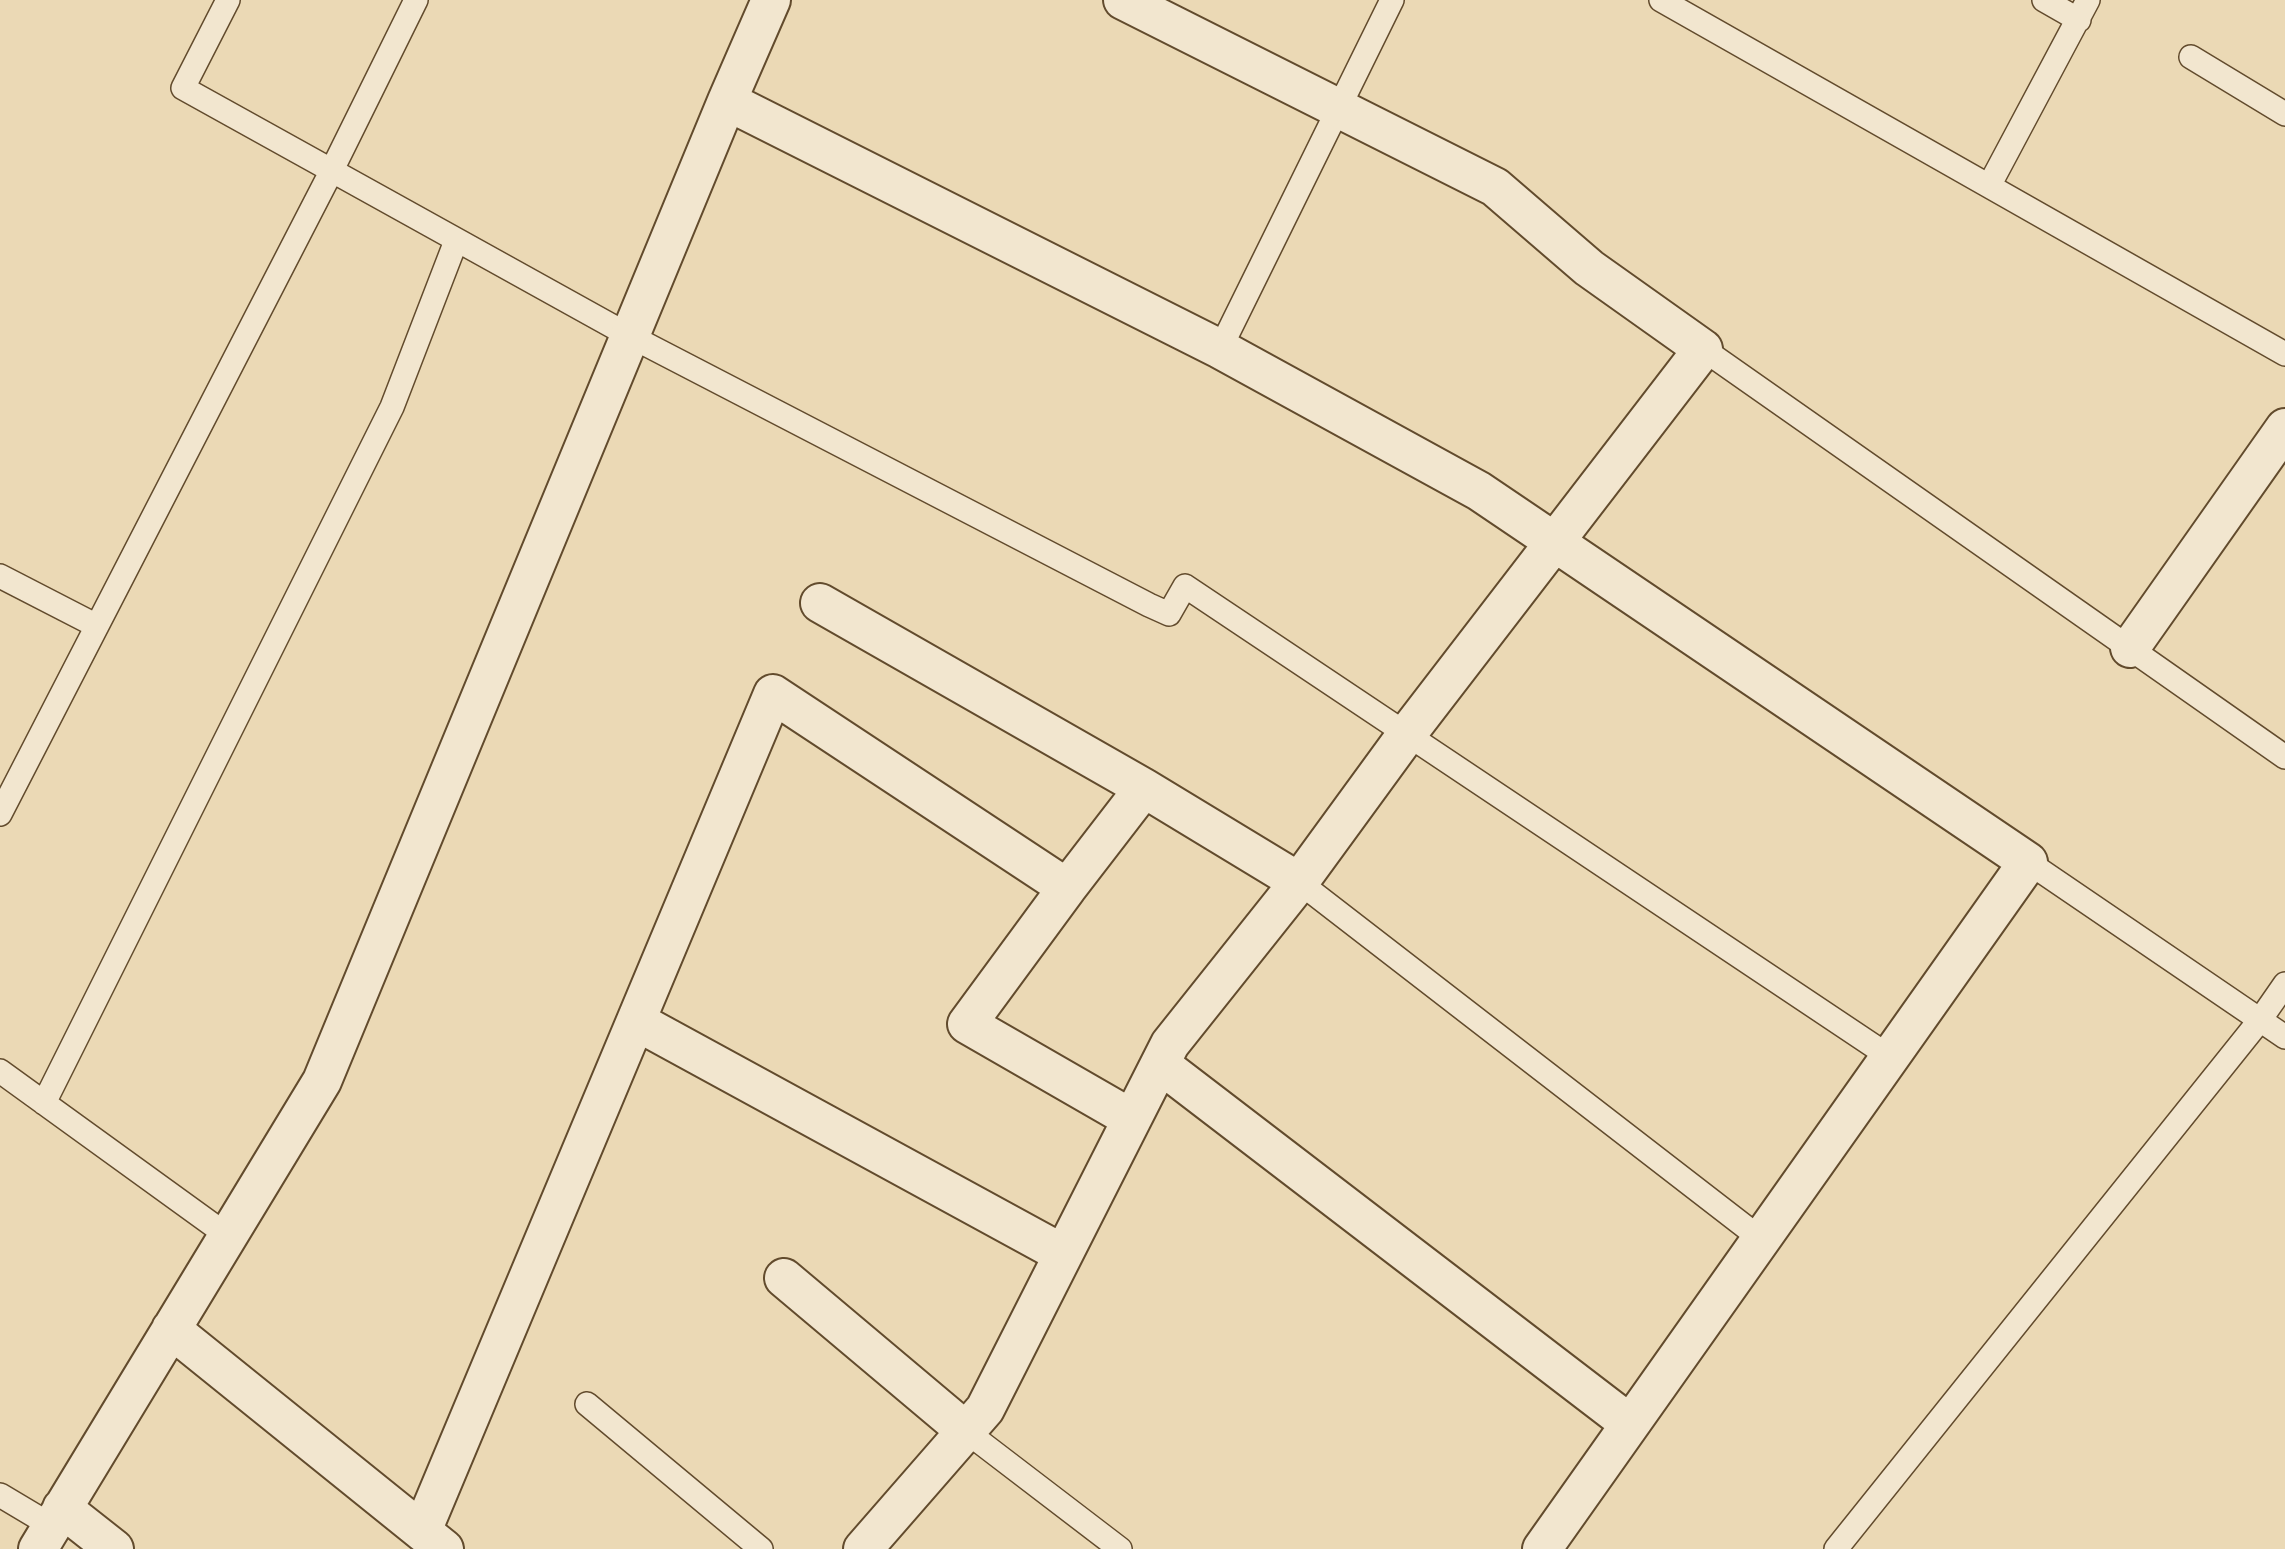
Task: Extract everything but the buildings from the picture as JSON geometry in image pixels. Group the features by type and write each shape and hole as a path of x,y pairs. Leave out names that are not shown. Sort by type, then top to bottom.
{"street":[{"path":"114,1549 51,1528 322,1081 727,101 772,0"},
{"path":"863,1549 985,1409 1170,1044 1299,882 1407,734 1703,349 1589,268 1495,187 1123,0"},
{"path":"727,101 1220,349 1479,491 2028,862 1542,1549"},
{"path":"2130,648 2285,428"},
{"path":"820,603 1144,788 1299,882"},
{"path":"171,1329 433,1540 636,1021 774,694 1067,888"},
{"path":"1132,1119 967,1024 1144,788"},
{"path":"636,1021 1063,1254"},
{"path":"1160,1064 1630,1424"},
{"path":"784,1278 967,1432"}],"lane":[{"path":"228,0 183,88 630,336 1169,614 1185,586 1890,1057"},
{"path":"0,814 331,172 416,0"},
{"path":"1220,349 1392,0"},
{"path":"1989,186 2084,10 2044,0"},
{"path":"1674,3 2285,354"},
{"path":"2191,57 2285,114"},
{"path":"44,1102 392,407 456,241"},
{"path":"1703,349 2285,757"},
{"path":"0,576 97,626"},
{"path":"2028,862 2285,1037"},
{"path":"1299,882 1761,1239"},
{"path":"1836,1549 2260,1020 2285,984"},
{"path":"0,1071 228,1236"},
{"path":"587,1404 761,1549"},
{"path":"967,1432 1119,1549"},
{"path":"0,1495 51,1528"}]}
